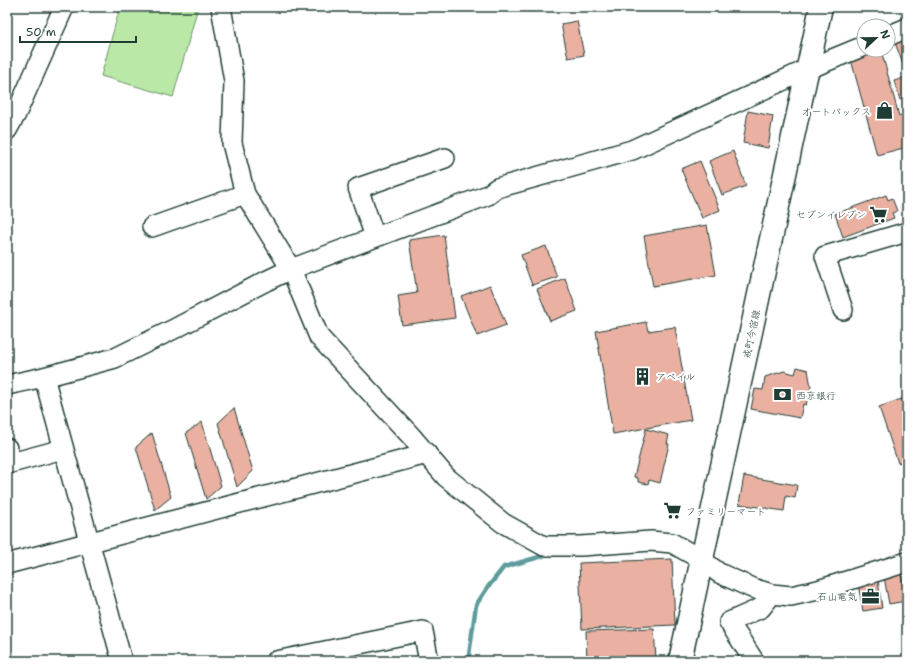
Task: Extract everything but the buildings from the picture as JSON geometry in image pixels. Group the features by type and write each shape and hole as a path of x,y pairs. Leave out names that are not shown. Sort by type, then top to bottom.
{"street":[{"path":"7,130 16,114 64,7"},
{"path":"221,7 234,81 232,143 245,194 291,269 319,337 411,436 446,477 503,523 544,546 581,546 651,541 672,543 702,560 719,573 752,588 772,594 791,596 818,590 907,562"},
{"name":"戒町今宿線","path":"680,661 821,7"},
{"path":"896,33 907,28"},
{"path":"7,385 44,377 115,358 291,269 488,195 497,188 632,150 808,68 856,49"},
{"path":"375,237 358,188 445,158"},
{"path":"152,227 245,194"},
{"path":"843,310 825,256 907,232"},
{"path":"44,377 122,661"},
{"path":"7,448 11,463 63,449"},
{"path":"7,564 427,454"},
{"path":"754,661 729,622 761,608 772,594"},
{"path":"288,660 423,631 429,661"}],"green space":[{"path":"120,7 198,7 173,97 101,76"}],"waterway":[{"path":"470,661 469,655 476,605 488,587 504,567 543,556"}],"place":[{"name":"オートバックス","path":"884,111"},
{"name":"セブンイレブン","path":"879,214"},
{"name":"アベイル","path":"643,376"},
{"name":"西京銀行","path":"783,395"},
{"name":"ファミリーマート","path":"673,511"},
{"name":"石山電気","path":"870,596"}]}
